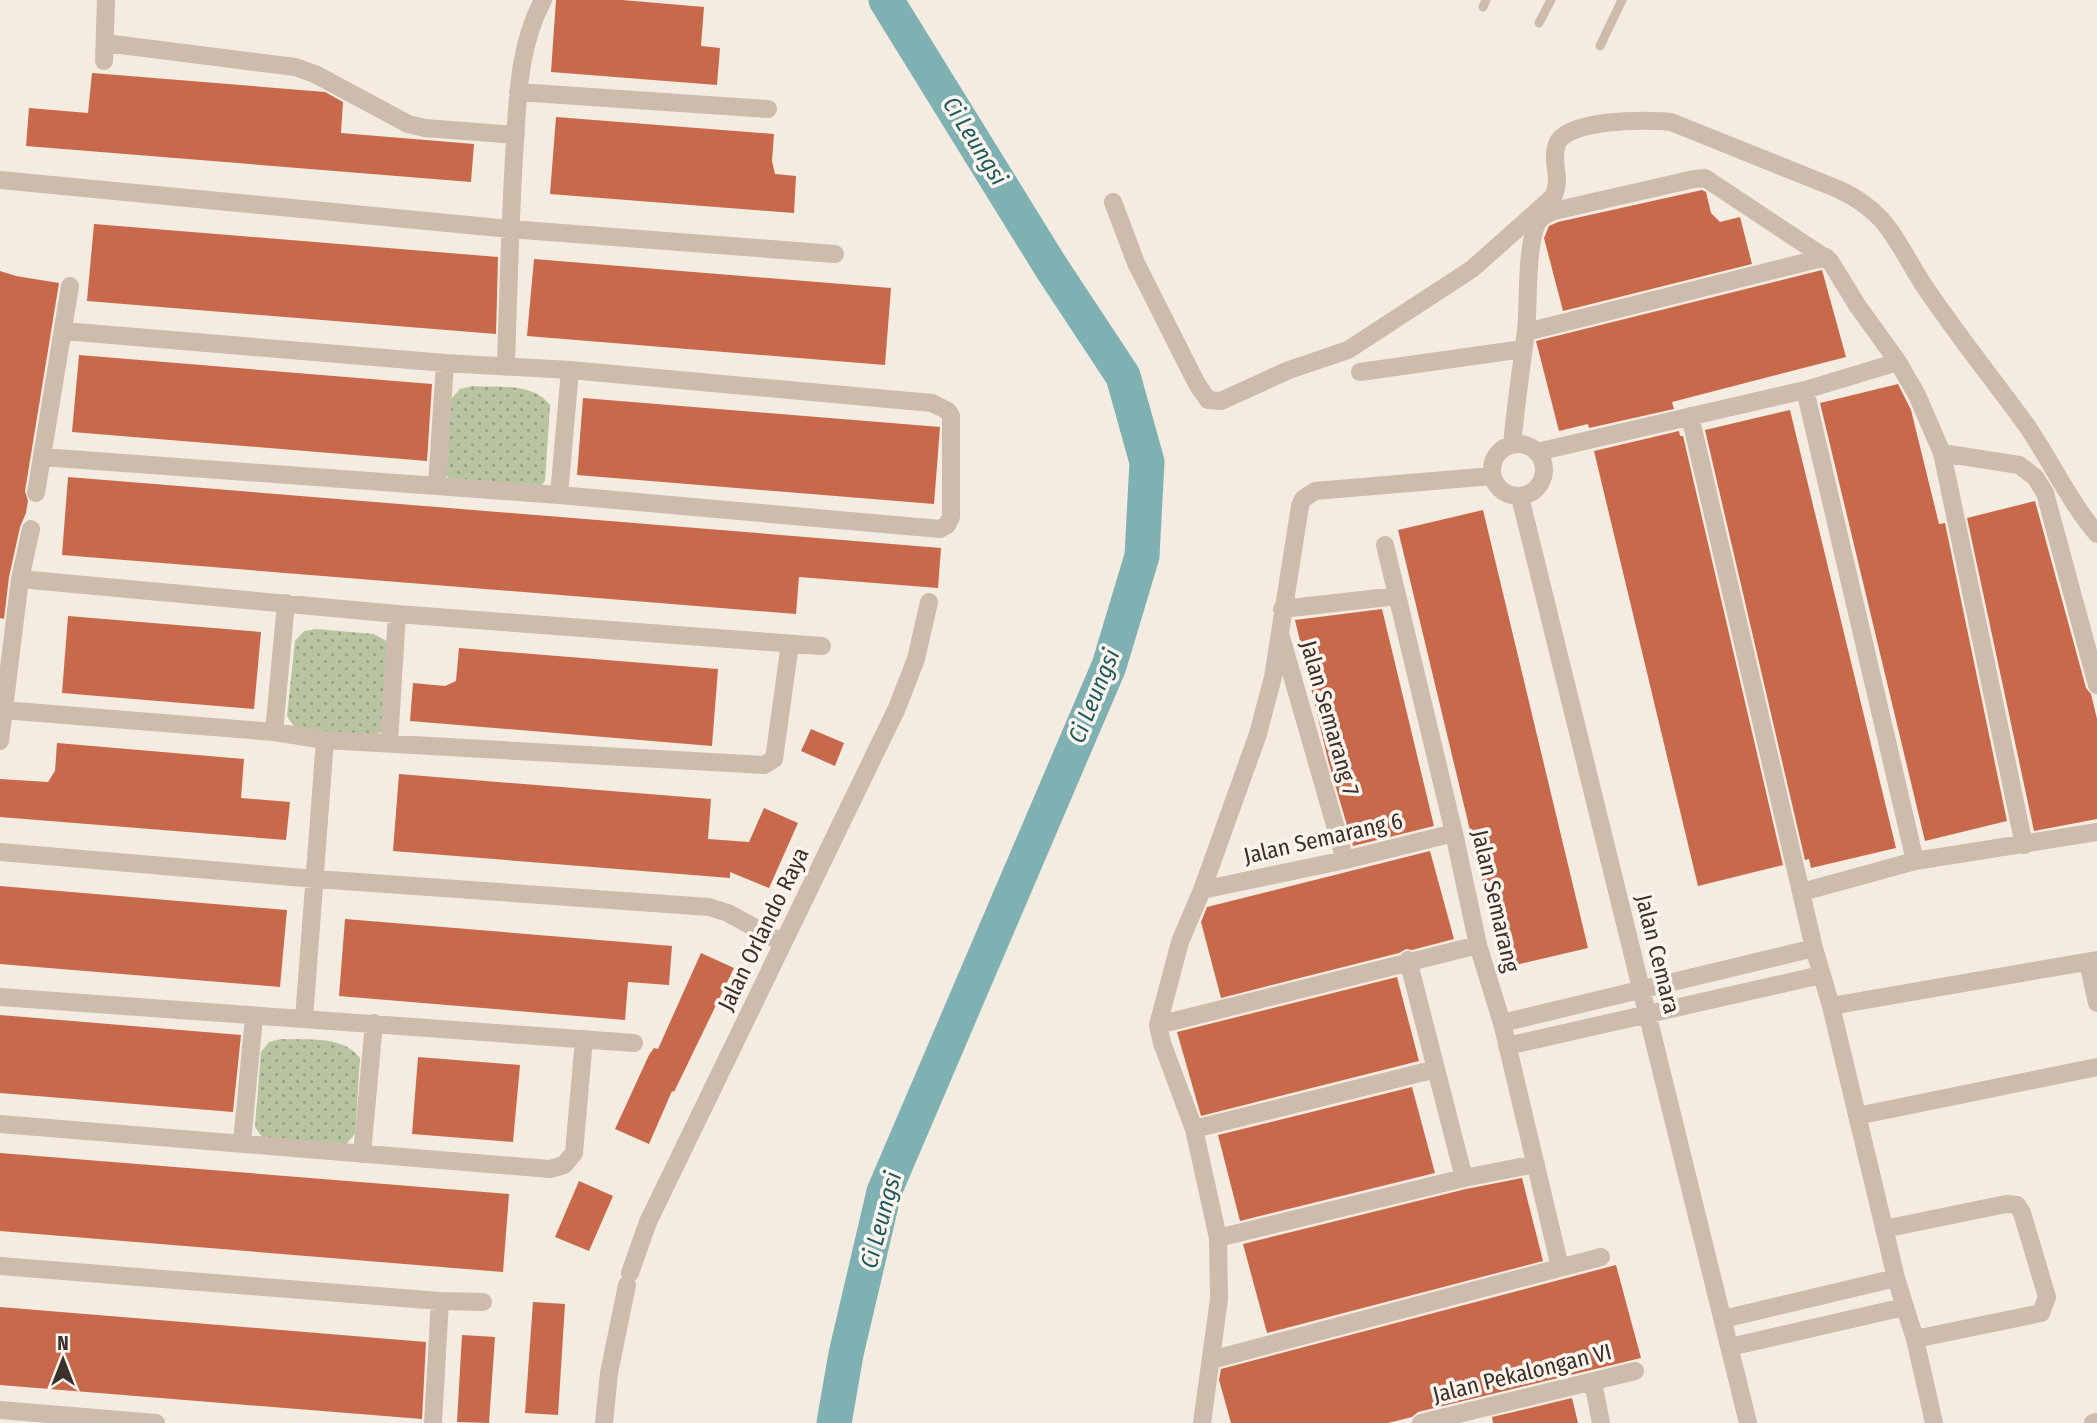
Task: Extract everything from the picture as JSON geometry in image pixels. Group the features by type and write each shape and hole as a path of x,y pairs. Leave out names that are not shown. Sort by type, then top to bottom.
{"street":[{"path":"104,61 106,0"},
{"path":"506,366 518,92 526,36 543,0"},
{"path":"105,43 295,67 315,74 408,124 425,128 516,135"},
{"path":"518,92 768,109"},
{"path":"1114,202 1136,263 1197,384 1208,400 1221,401 1289,370 1348,350 1472,270 1553,197 1559,180 1555,158 1556,145 1561,136 1571,130 1630,120 1671,122 1838,189 1861,200 1878,215 1891,230 1925,287 2028,428 2097,534"},
{"path":"1512,444 1535,228 1538,221 1554,211 1705,178 1826,257 1898,362 1917,395 1942,453 2024,845"},
{"path":"0,180 510,229 835,254"},
{"path":"1360,372 1524,341 1826,257"},
{"path":"37,492 70,286"},
{"path":"42,457 437,485 940,529 947,525 951,517 951,416 940,406 570,370 445,363 64,331"},
{"path":"1537,452 1805,390 1898,362"},
{"path":"437,485 445,363"},
{"path":"559,495 570,370"},
{"path":"1805,390 1916,861"},
{"path":"1690,416 1814,948 1831,1006 1896,1278 1916,1339 1934,1423"},
{"path":"1512,444 1525,444 1537,452 1543,464 1543,477 1536,489 1520,497 1498,488 1492,476 1492,462 1499,450 1512,444"},
{"path":"1942,453 2018,465 2035,477 2045,493 2097,685"},
{"path":"1202,1423 1219,1299 1217,1238 1194,1129 1162,1043 1158,1025 1180,942 1202,890 1258,734 1273,677 1300,506 1308,494 1315,491 1492,476"},
{"name":"Jalan Cemara","path":"1520,497 1748,1423"},
{"path":"0,741 20,579 31,529"},
{"name":"Jalan Semarang","path":"1385,545 1478,944 1502,1023 1560,1267"},
{"path":"20,579 397,614 822,646"},
{"path":"1282,609 1397,596"},
{"name":"Jalan Orlando Raya","path":"604,1423 610,1373 629,1279 648,1222 897,708 916,659 929,602"},
{"path":"274,732 286,603"},
{"path":"389,743 397,614"},
{"name":"Jalan Semarang 7","path":"1279,630 1345,860"},
{"path":"3,710 274,732 325,740 764,765 774,759 790,644"},
{"path":"304,1019 325,740"},
{"path":"1802,892 1916,861 2097,832"},
{"name":"Jalan Semarang 6","path":"1202,890 1345,860 1454,833"},
{"path":"0,852 316,879 709,907 728,913 783,943"},
{"path":"1158,1025 1478,944"},
{"path":"1502,1023 1814,948"},
{"path":"1408,960 1464,1178"},
{"path":"1831,1006 2093,961 2097,1003"},
{"path":"1507,1046 1821,975"},
{"path":"0,997 634,1043"},
{"path":"242,1142 254,1017"},
{"path":"362,1154 373,1023"},
{"path":"0,1124 550,1168 564,1165 574,1153 584,1039"},
{"path":"1857,1116 2097,1068"},
{"path":"1194,1129 1436,1069"},
{"path":"1217,1238 1464,1178 1536,1164"},
{"path":"1884,1229 2006,1204 2017,1205 2022,1213 2047,1297 2041,1313 1916,1339"},
{"path":"1211,1360 1601,1257"},
{"path":"0,1266 440,1301 483,1302"},
{"path":"1723,1320 1896,1278"},
{"path":"433,1423 440,1301"},
{"path":"1730,1347 1904,1307"},
{"name":"Jalan Pekalongan VI","path":"1420,1423 1482,1416 1635,1371"},
{"path":"1593,1382 1601,1423"},
{"path":"0,1410 156,1423"}],"lane":[{"path":"1539,23 1551,0"},
{"path":"1600,46 1622,0"}],"green space":[{"path":"472,386 525,389 543,398 550,405 545,481 536,491 452,484 446,474 451,399 460,389"},
{"path":"316,629 374,634 388,642 386,726 376,736 301,732 287,716 295,641 304,631"},
{"path":"281,1039 334,1042 344,1045 360,1058 355,1134 346,1144 262,1137 255,1127 261,1052 269,1042"}],"building":[{"path":"556,0 622,0 704,7 701,46 720,48 717,85 551,72"},
{"path":"92,73 325,92 343,102 341,133 474,144 471,182 26,146 29,108 88,113"},
{"path":"556,117 774,134 772,161 775,174 796,176 794,213 550,194"},
{"path":"1702,190 1706,192 1711,213 1720,222 1740,217 1752,264 1563,311 1544,238 1549,226"},
{"path":"94,224 498,257 496,334 87,301"},
{"path":"534,259 891,288 885,365 527,336"},
{"path":"1822,270 1846,357 1672,402 1674,409 1589,428 1588,424 1559,431 1536,341"},
{"path":"0,271 59,283 25,491 28,501 9,577 4,619 0,618"},
{"path":"79,355 432,384 427,461 72,432"},
{"path":"1898,384 1911,410 1939,524 1945,523 2007,821 1925,841 1820,403"},
{"path":"583,398 940,427 934,504 577,475"},
{"path":"1790,410 1896,848 1811,868 1809,859 1805,860 1705,430"},
{"path":"1679,431 1680,436 1683,436 1783,865 1698,886 1594,451"},
{"path":"68,477 941,548 938,588 799,577 796,614 62,555"},
{"path":"2035,501 2086,688 2091,694 2097,719 2097,819 2034,831 1967,518"},
{"path":"1483,510 1588,948 1503,968 1398,530"},
{"path":"1382,609 1434,826 1353,846 1328,760 1295,620"},
{"path":"68,616 261,632 254,709 62,693"},
{"path":"459,648 718,669 712,746 410,721 413,683 445,686 456,681"},
{"path":"811,729 844,743 835,766 801,751"},
{"path":"57,743 244,759 241,798 290,802 286,840 0,817 0,779 48,782 55,771"},
{"path":"399,774 711,799 708,839 749,842 764,808 798,823 769,888 730,872 730,878 393,851"},
{"path":"1430,851 1454,939 1221,998 1201,922 1207,907"},
{"path":"0,886 287,910 280,987 0,964"},
{"path":"345,919 672,946 669,985 628,982 625,1020 339,996"},
{"path":"701,953 734,968 674,1092 672,1091 649,1144 615,1129 649,1055 654,1048 658,1049"},
{"path":"1397,977 1419,1061 1201,1116 1177,1032"},
{"path":"0,1015 241,1035 233,1112 0,1093"},
{"path":"418,1057 520,1065 513,1142 412,1134"},
{"path":"1412,1087 1435,1173 1240,1221 1218,1135"},
{"path":"0,1153 509,1194 503,1272 0,1231"},
{"path":"1522,1178 1543,1261 1267,1333 1243,1244 1466,1189"},
{"path":"579,1181 613,1196 589,1251 555,1237"},
{"path":"1616,1265 1641,1358 1418,1412 1412,1417 1388,1423 1231,1423 1219,1380 1221,1369"},
{"path":"533,1302 565,1304 558,1415 525,1413"},
{"path":"0,1307 426,1342 422,1419 0,1385"},
{"path":"462,1335 495,1337 489,1423 457,1422"},
{"path":"1572,1398 1578,1423 1493,1423 1492,1417"}],"waterway":[{"name":"Ci Leungsi","path":"834,1423 846,1354 884,1192 1109,666 1142,556 1147,462 1123,376 1051,267 886,0"}]}
